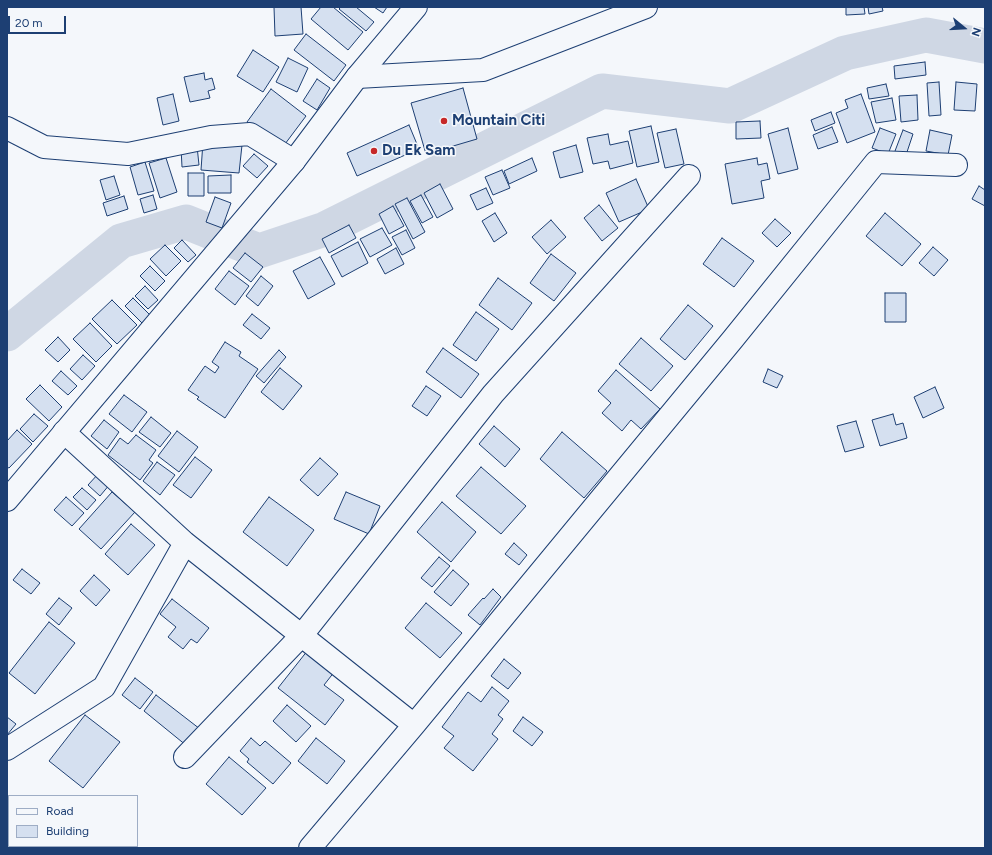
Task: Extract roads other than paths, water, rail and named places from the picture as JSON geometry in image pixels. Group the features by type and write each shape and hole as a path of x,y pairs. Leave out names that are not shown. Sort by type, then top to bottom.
{"street":[{"path":"7,500 294,161 357,77 416,7"},
{"path":"357,77 483,70 646,7"},
{"path":"7,128 44,147 128,154 211,137 250,134 294,161"},
{"path":"310,848 414,725 733,339 876,162 956,165"},
{"path":"185,757 302,635 493,394 689,176"},
{"path":"64,432 185,543 414,725"},
{"path":"7,749 104,686 185,543"}],"waterway":[{"path":"7,334 121,241 186,222 259,251 325,229 602,91 730,106 845,53 926,35 985,46"}],"place":[{"name":"Mountain Citi","path":"444,121"},
{"name":"Du Ek Sam","path":"374,151"}]}
